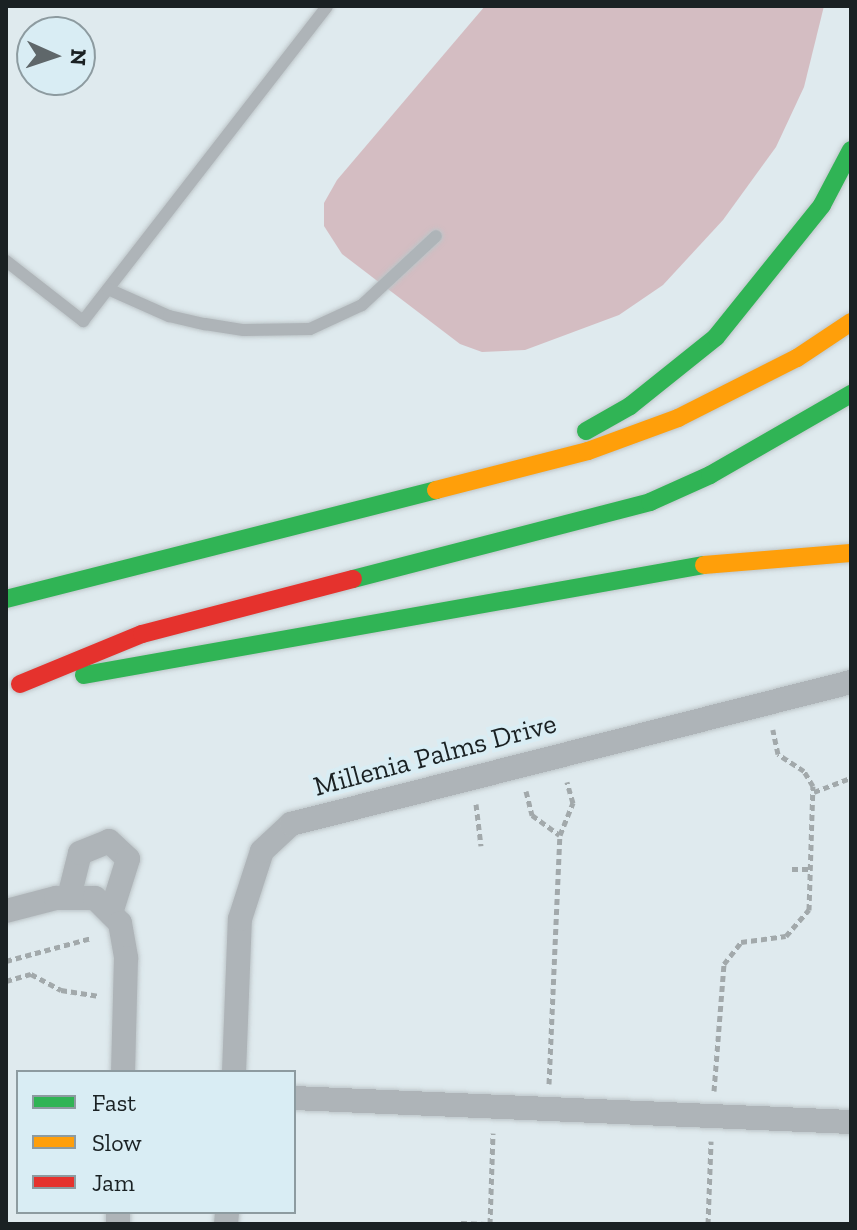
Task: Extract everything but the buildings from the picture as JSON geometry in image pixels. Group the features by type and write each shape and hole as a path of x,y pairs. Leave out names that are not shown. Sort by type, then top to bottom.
{"highway":[{"path":"443,489 588,430 671,376 756,294 822,205 851,150"},
{"path":"6,599 588,451 678,418 797,358 851,322"},
{"path":"13,686 142,634 650,502 710,475 851,394"},
{"path":"13,686 147,666 733,560 851,553"}],"street":[{"name":"Millenia Palms Drive","path":"234,1070 240,919 262,851 291,824 469,776 851,682"},
{"path":"69,897 80,853 109,841 128,859 111,913"},
{"path":"6,911 69,897 95,898 120,923 125,996 123,1070"},
{"path":"296,1098 851,1122"}],"lane":[{"path":"6,261 83,321 327,6"},
{"path":"108,289 169,316 205,324 244,330 310,329 362,305 436,236"}],"path":[{"path":"708,1224 724,964 741,942 786,936 801,924 809,910 814,792 804,771 778,754 766,702"},
{"path":"548,1109 560,835 573,803 560,754"},
{"path":"519,764 532,815 560,835"},
{"path":"469,776 482,826 481,846"},
{"path":"814,792 851,778"},
{"path":"792,869 811,869"},
{"path":"6,961 91,938"},
{"path":"6,981 31,974 80,995 125,996"},
{"path":"461,1223 488,1224 495,1107"}],"shaded area":[{"path":"485,6 824,6 804,87 776,147 723,220 663,285 619,315 525,350 482,352 460,344 342,254 324,226 324,203 337,180"}],"traffic: fast":[{"path":"586,431 630,406 716,337 822,205 851,150"},
{"path":"353,579 650,502 710,475 851,394"},
{"path":"6,599 436,490"},
{"path":"84,675 704,565"}],"traffic: slow":[{"path":"436,490 588,451 678,418 797,358 851,322"},
{"path":"704,565 851,553"}],"traffic: jam":[{"path":"20,684 142,634 353,579"}]}
